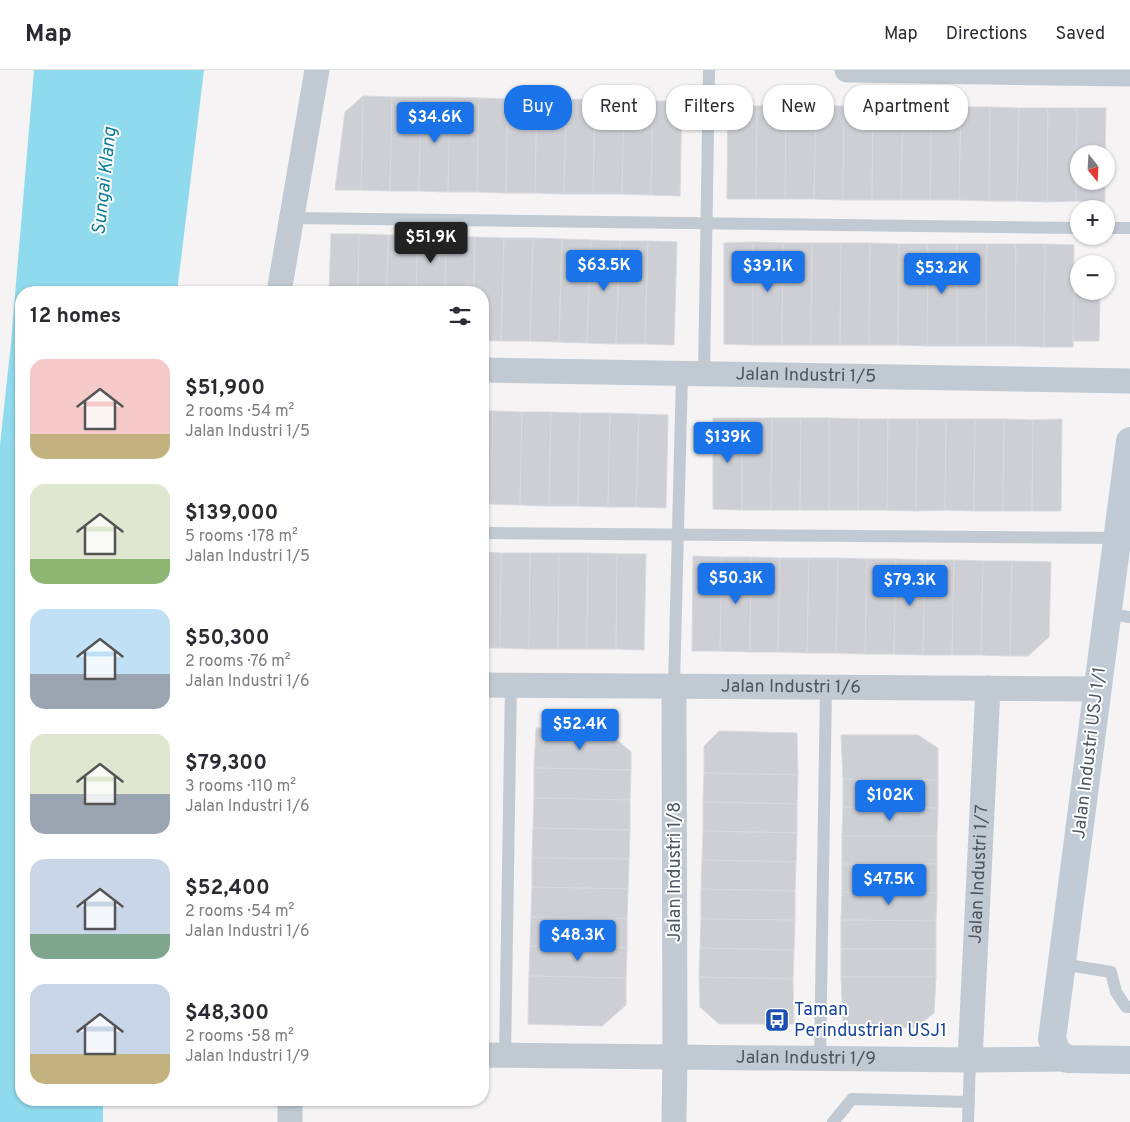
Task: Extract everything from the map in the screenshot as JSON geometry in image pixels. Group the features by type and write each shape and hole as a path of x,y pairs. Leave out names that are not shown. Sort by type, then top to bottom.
{"street":[{"path":"280,286 317,70"},
{"path":"847,70 1130,74"},
{"name":"Jalan Industri 1/5","path":"489,370 1130,381"},
{"name":"Jalan Industri USJ 1/1","path":"1068,1059 1057,1052 1052,1039 1098,689 1119,615 1117,538 1128,473 1130,441"},
{"name":"Jalan Industri 1/6","path":"489,685 1098,689"},
{"name":"Jalan Industri 1/8","path":"674,686 674,1122"},
{"name":"Jalan Industri 1/7","path":"970,1060 988,688"},
{"name":"Jalan Industri 1/9","path":"494,1055 675,1058 1130,1060"},
{"path":"290,1106 290,1122"}],"lane":[{"path":"674,686 678,535 706,223 709,70"},
{"path":"292,218 1070,228"},
{"path":"1115,228 1130,228"},
{"path":"489,533 1117,538"},
{"path":"494,1055 511,685"},
{"path":"820,1059 826,687"},
{"path":"1062,964 1111,972 1116,992 1126,1006 1130,1007"},
{"path":"968,1122 970,1060"},
{"path":"833,1122 852,1099 969,1102"}],"water":[{"name":"Sungai Klang","path":"34,70 204,70 178,286 16,286"},
{"path":"15,296 15,1106 103,1106 103,1122 0,1122 0,445"}],"building":[{"path":"363,96 392,97 390,191 361,190"},
{"path":"363,96 361,190 335,190 345,112"},
{"path":"392,97 421,97 419,191 390,191"},
{"path":"421,97 450,97 448,192 419,191"},
{"path":"450,97 479,98 477,192 448,192"},
{"path":"479,98 504,99 504,130 507,130 506,193 477,192"},
{"path":"572,99 582,100 582,130 594,130 593,194 564,194 565,130 572,130"},
{"path":"656,101 666,101 666,130 681,130 680,196 651,195 652,130 656,130"},
{"path":"753,106 757,106 756,199 727,199 728,130 753,130"},
{"path":"757,106 763,106 763,130 786,130 785,199 756,199"},
{"path":"834,106 844,106 843,200 814,199 815,130 834,130"},
{"path":"844,106 844,130 873,130 872,200 843,200"},
{"path":"968,107 990,107 989,201 959,200 961,130 968,130"},
{"path":"990,107 1019,108 1017,201 989,201"},
{"path":"1019,108 1048,108 1047,202 1017,201"},
{"path":"1048,108 1077,108 1077,145 1070,145 1070,190 1076,190 1076,200 1047,202"},
{"path":"1077,108 1106,108 1105,145 1077,145"},
{"path":"507,130 536,130 535,193 506,193"},
{"path":"536,130 565,130 564,194 535,193"},
{"path":"594,130 623,130 622,194 593,194"},
{"path":"623,130 652,130 651,195 622,194"},
{"path":"786,130 815,130 814,199 785,199"},
{"path":"873,130 903,130 901,200 872,200"},
{"path":"903,130 932,130 930,200 901,200"},
{"path":"932,130 961,130 959,200 930,200"},
{"path":"1076,190 1105,190 1105,200 1076,200"},
{"path":"331,234 359,234 358,286 329,286"},
{"path":"359,234 388,235 387,286 358,286"},
{"path":"388,235 418,236 416,286 387,286"},
{"path":"418,236 446,236 445,286 416,286"},
{"path":"446,236 475,237 474,286 445,286"},
{"path":"475,237 504,238 501,341 489,340 489,286 474,286"},
{"path":"504,238 533,238 530,341 501,341"},
{"path":"533,238 562,239 559,342 530,341"},
{"path":"562,239 591,240 587,343 559,342"},
{"path":"591,240 620,241 616,344 587,343"},
{"path":"620,241 648,241 645,344 616,344"},
{"path":"648,241 677,242 674,345 645,344"},
{"path":"753,242 753,345 724,344 724,243"},
{"path":"753,242 783,243 782,345 753,345"},
{"path":"783,243 812,243 811,345 782,345"},
{"path":"812,243 841,243 840,345 811,345"},
{"path":"841,243 870,243 869,345 840,345"},
{"path":"870,243 899,244 898,345 869,345"},
{"path":"899,244 928,244 927,346 898,345"},
{"path":"928,244 957,244 957,346 927,346"},
{"path":"957,244 987,244 986,346 957,346"},
{"path":"987,244 1016,244 1015,346 986,346"},
{"path":"1016,244 1045,244 1044,347 1015,346"},
{"path":"1045,244 1074,245 1074,255 1070,255 1070,300 1073,300 1073,347 1044,347"},
{"path":"1074,300 1100,300 1099,341 1073,341"},
{"path":"489,411 493,411 491,504 489,504"},
{"path":"493,411 522,412 520,505 491,504"},
{"path":"522,412 551,412 549,506 520,505"},
{"path":"551,412 580,413 578,506 549,506"},
{"path":"580,413 610,413 608,507 578,506"},
{"path":"610,413 639,414 636,507 608,507"},
{"path":"639,414 668,415 666,508 636,507"},
{"path":"713,418 742,418 742,510 713,509"},
{"path":"742,418 772,418 771,510 742,510"},
{"path":"772,418 801,418 800,510 771,510"},
{"path":"801,418 829,418 829,510 800,510"},
{"path":"829,418 859,419 858,510 829,510"},
{"path":"859,419 888,419 887,510 858,510"},
{"path":"888,419 917,419 916,511 887,510"},
{"path":"917,419 946,419 945,510 916,511"},
{"path":"946,419 975,419 974,511 945,510"},
{"path":"975,419 1004,419 1003,511 974,511"},
{"path":"1004,419 1033,420 1032,511 1003,511"},
{"path":"1062,419 1061,511 1032,511 1033,420"},
{"path":"489,552 501,553 500,648 489,648"},
{"path":"501,553 530,553 529,649 500,648"},
{"path":"530,553 559,553 558,649 529,649"},
{"path":"559,553 588,553 587,649 558,649"},
{"path":"588,553 617,554 616,649 587,649"},
{"path":"617,554 646,554 644,650 616,649"},
{"path":"693,556 722,557 720,651 692,651"},
{"path":"722,557 751,557 750,652 720,651"},
{"path":"751,557 780,558 778,652 750,652"},
{"path":"780,558 809,558 807,653 778,652"},
{"path":"809,558 838,558 836,653 807,653"},
{"path":"838,558 867,559 865,654 836,653"},
{"path":"867,559 896,559 894,654 865,654"},
{"path":"896,559 925,560 923,655 894,654"},
{"path":"925,560 954,560 952,655 923,655"},
{"path":"954,560 983,561 981,655 952,655"},
{"path":"983,561 1012,561 1010,656 981,655"},
{"path":"1012,561 1051,562 1049,637 1028,656 1010,656"},
{"path":"536,728 608,732 631,752 631,770 534,768"},
{"path":"719,731 797,733 798,775 704,773 704,746"},
{"path":"841,735 918,735 938,748 938,780 843,779"},
{"path":"534,768 631,770 630,800 534,798"},
{"path":"704,773 798,775 797,804 703,802"},
{"path":"843,779 938,780 938,808 843,807"},
{"path":"534,798 630,800 630,830 533,828"},
{"path":"703,802 797,804 797,833 703,831"},
{"path":"843,807 938,808 937,836 842,836"},
{"path":"533,828 630,830 629,859 532,858"},
{"path":"703,831 797,833 796,862 702,860"},
{"path":"842,836 937,836 937,864 842,864"},
{"path":"532,858 629,859 628,889 532,887"},
{"path":"702,860 796,862 795,891 701,889"},
{"path":"842,864 937,864 937,893 842,892"},
{"path":"532,887 628,889 627,919 531,917"},
{"path":"701,889 795,891 795,920 701,919"},
{"path":"842,892 937,893 936,921 841,920"},
{"path":"531,917 627,919 627,948 530,946"},
{"path":"701,919 795,920 794,950 700,948"},
{"path":"841,920 936,921 936,949 841,949"},
{"path":"530,946 627,948 626,978 529,976"},
{"path":"700,948 794,950 793,979 699,977"},
{"path":"841,949 936,949 936,977 841,977"},
{"path":"529,976 626,978 626,1005 602,1026 528,1024"},
{"path":"699,977 793,979 794,1024 719,1024 700,1007"},
{"path":"841,977 936,977 934,1013 915,1028 843,1024"}],"place":[{"name":"Taman Perindustrian USJ1","path":"777,1020"}]}
